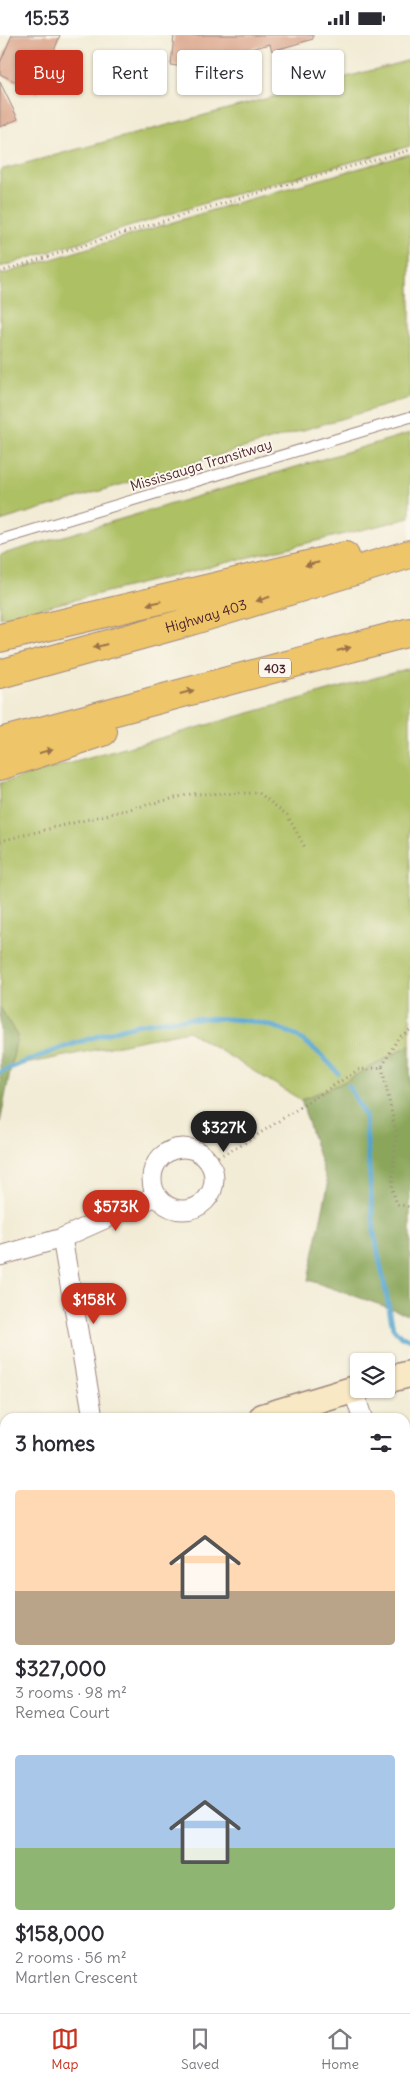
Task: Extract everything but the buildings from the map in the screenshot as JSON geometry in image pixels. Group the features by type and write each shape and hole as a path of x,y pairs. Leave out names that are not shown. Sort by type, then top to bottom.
{"highway":[{"path":"0,638 410,541"},
{"name":"Highway 403","path":"0,674 181,624 410,554"},
{"name":"403","path":"0,742 410,632"},
{"path":"0,766 117,728 140,705"}],"street":[{"path":"177,1148 189,1148 200,1153 209,1161 214,1173 214,1185 209,1197 200,1205 188,1210 176,1210 165,1205 156,1196 152,1184 152,1172 157,1161 166,1153 177,1148"},
{"path":"0,1256 62,1238 156,1196"},
{"path":"62,1238 92,1413"},
{"path":"395,1378 410,1374"},
{"path":"276,1413 350,1390"},
{"path":"358,1398 361,1413"}],"lane":[{"name":"Mississauga Transitway","path":"0,540 410,417"}],"path":[{"path":"0,272 251,194 410,151"},
{"path":"0,841 191,795 259,793 286,815 306,849"},
{"path":"410,1030 398,1038 382,1067 396,1133 392,1189 396,1204 410,1207"},
{"path":"209,1161 240,1146 358,1070 382,1067"}],"green space":[{"path":"410,60 410,146 228,196 0,267 0,170 280,95 344,95 344,78"},
{"path":"410,154 410,398 0,521 0,275 232,204"},
{"path":"410,433 410,518 0,618 0,555"},
{"path":"410,668 410,1045 342,1083 301,1100 188,1031 11,1067 17,1036 0,1007 0,783"},
{"path":"0,1007 17,1036 0,1123"},
{"path":"410,1045 410,1313 407,1314 308,1280 328,1185 301,1100 342,1083"}],"waterway":[{"path":"0,1072 67,1046 128,1027 159,1021 200,1018 242,1020 281,1029 309,1045 338,1073"},
{"path":"349,1086 365,1116 374,1232 393,1328 401,1337 410,1339"}]}
